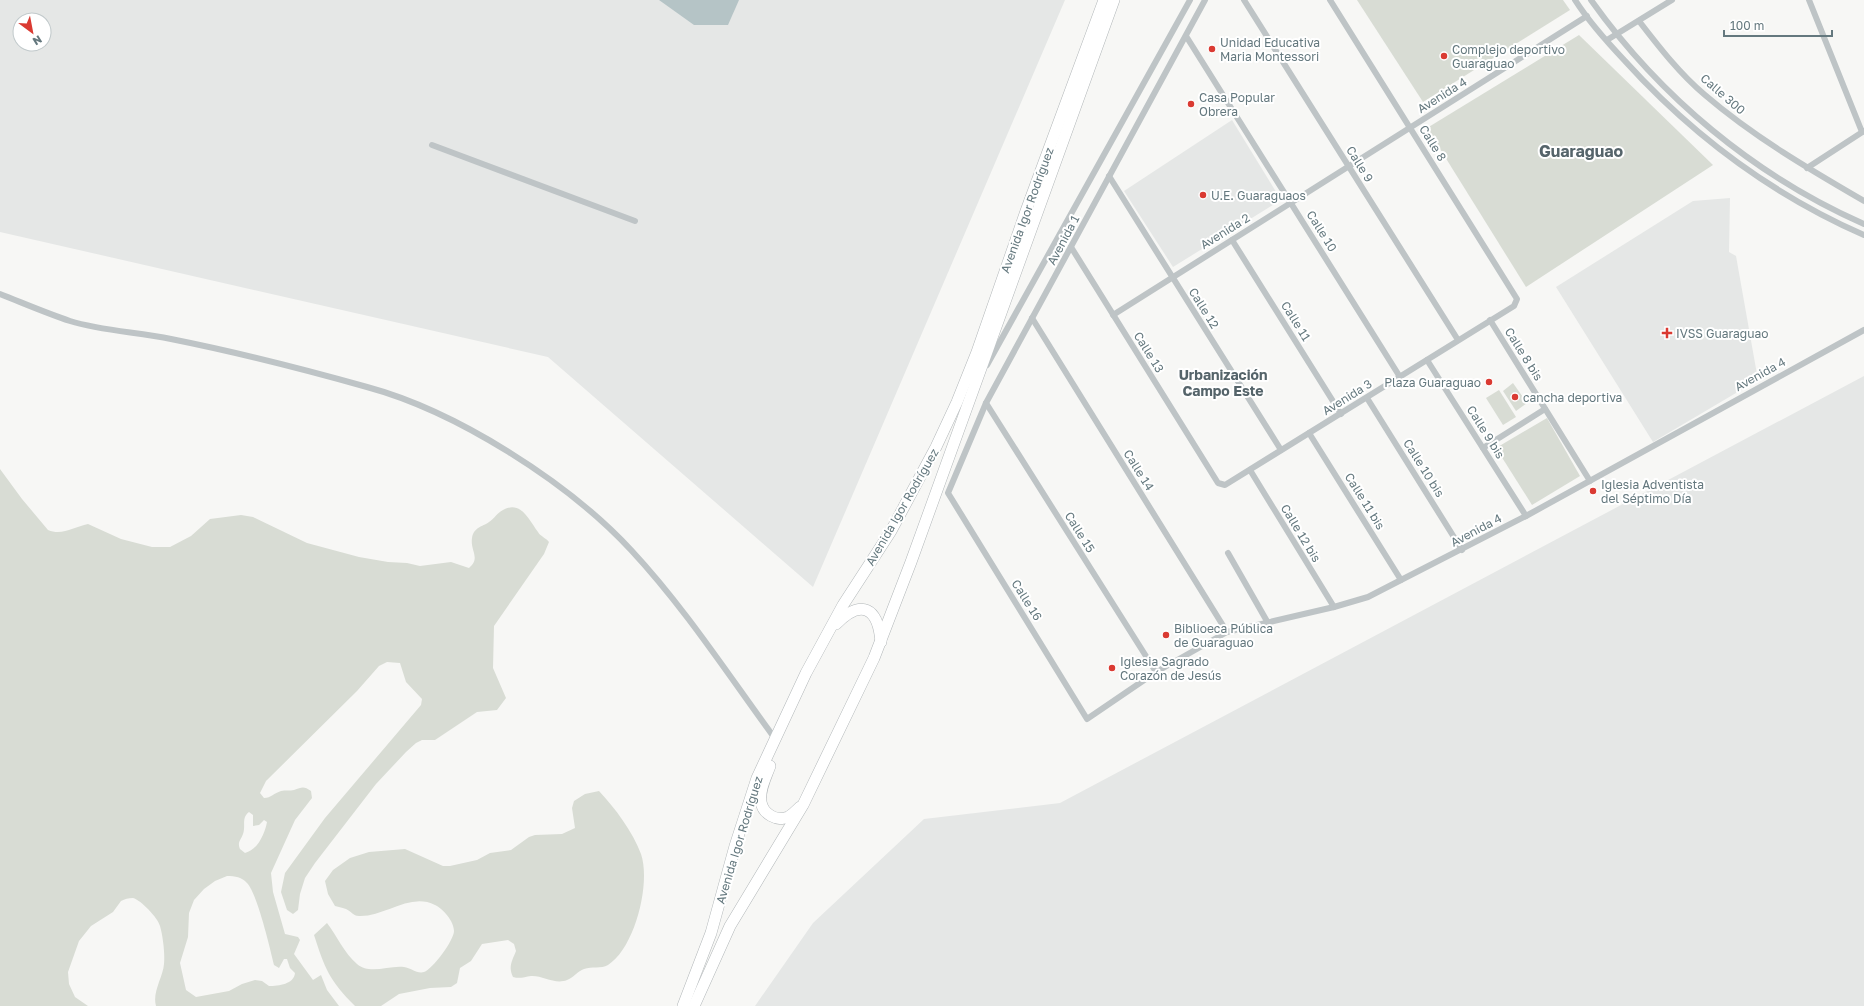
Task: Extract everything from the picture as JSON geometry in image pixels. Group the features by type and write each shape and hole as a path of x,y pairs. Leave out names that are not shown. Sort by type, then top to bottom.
{"highway":[{"name":"Avenida Igor Rodríguez","path":"683,1006 711,933 735,846 757,778 806,673 843,605 891,531 933,453 957,402 977,352 1026,211 1104,0"},
{"name":"Avenida Igor Rodríguez","path":"694,1006 730,926 803,805 840,733 881,642 1114,0"},
{"path":"828,632 851,612 860,609 867,610 874,615 878,622 881,642"},
{"path":"782,725 762,789 761,802 768,814 780,819 786,818 803,805"}],"street":[{"path":"974,387 1190,0"},
{"name":"Avenida 1","path":"948,493 986,403 1205,0"},
{"name":"Calle 9","path":"1244,0 1458,340"},
{"name":"Calle 8","path":"1330,0 1517,299"},
{"path":"1575,0 1607,40 1658,96 1702,136 1754,175 1809,208 1864,235"},
{"path":"1591,0 1642,64 1669,92 1719,136 1770,172 1824,204 1864,224"},
{"path":"1607,40 1639,21 1665,2 1672,0"},
{"path":"1807,168 1863,132 1809,0"},
{"name":"Avenida 4","path":"1410,128 1587,16"},
{"name":"Calle 300","path":"1639,21 1666,56 1704,95 1743,126 1807,168 1864,201"},
{"name":"Calle 10","path":"1186,36 1400,377"},
{"name":"Avenida 2","path":"1113,315 1410,128"},
{"path":"432,145 635,221"},
{"name":"Calle 12","path":"1109,176 1281,450"},
{"name":"Calle 11","path":"1232,240 1340,414"},
{"name":"Calle 13","path":"1071,248 1218,482 1225,485"},
{"path":"0,294 71,321 171,339 369,387 429,409 510,453 564,491 603,522 632,550 683,613 776,740"},
{"name":"Avenida 3","path":"1225,485 1514,306 1517,299"},
{"name":"Calle 14","path":"1032,318 1227,632"},
{"name":"Calle 8 bis","path":"1490,320 1590,481"},
{"name":"Avenida 4","path":"1087,719 1156,672 1227,632 1334,607 1368,597 1462,550 1864,330"},
{"name":"Calle 9 bis","path":"1427,360 1526,516"},
{"name":"Calle 10 bis","path":"1367,398 1462,550"},
{"name":"Calle 15","path":"986,403 1156,672"},
{"path":"1483,448 1545,409"},
{"name":"Calle 11 bis","path":"1309,433 1401,580"},
{"name":"Calle 12 bis","path":"1250,470 1334,607"},
{"name":"Calle 16","path":"948,493 1087,719"},
{"path":"1228,553 1268,623"}],"shaded area":[{"path":"0,0 1065,0 813,587 548,357 0,232"},
{"path":"659,0 739,0 728,25 694,25"},
{"name":"Complejo deportivo Guaraguao","path":"1357,0 1563,0 1570,10 1423,102"},
{"path":"1579,35 1713,165 1526,287 1427,128"},
{"name":"U.E. Guaraguaos","path":"1232,120 1281,200 1173,267 1124,191"},
{"name":"IVSS Guaraguao","path":"1730,198 1729,252 1736,256 1758,380 1653,442 1556,287 1693,201"},
{"path":"1864,376 1864,1006 755,1006 813,923 924,819 1060,803"},
{"name":"cancha deportiva","path":"1513,383 1527,403 1516,411 1503,391"},
{"path":"1499,390 1516,417 1503,425 1486,398"},
{"path":"1547,418 1580,476 1532,505 1496,448"},
{"path":"0,469 22,499 48,530 53,532 63,532 88,524 121,539 152,547 170,547 191,536 210,519 241,515 253,517 307,543 359,557 420,566 451,562 469,568 475,558 472,538 476,529 491,521 501,511 509,508 520,509 528,517 539,533 549,542 544,554 494,626 493,668 506,698 497,710 477,712 435,740 422,740 406,752 376,784 315,863 305,878 300,894 298,910 293,914 287,910 281,892 285,873 325,818 421,705 422,699 406,682 400,663 387,662 379,666 357,691 266,781 260,793 264,798 281,791 301,788 307,788 311,791 312,798 295,820 271,873 273,892 285,934 298,937 300,940 294,954 313,980 321,975 327,990 339,1006 156,1006 155,995 164,964 164,950 161,930 159,923 153,914 140,902 133,898 121,901 113,912 91,926 79,941 68,972 69,984 75,997 88,1006 0,1006","holes":["249,812 253,815 253,826 259,825 264,820 267,822 263,836 257,845 245,853 240,849 239,845 244,831 244,819","227,876 243,879 251,889 263,921 274,965 279,968 284,959 287,959 290,968 295,973 294,977 289,982 277,986 269,986 262,981 255,980 242,984 229,991 196,997 186,990 180,963 188,937 189,913 194,900 204,889 215,881"]},
{"path":"599,791 628,829 638,846 644,866 642,897 633,930 618,957 608,965 584,969 569,979 562,981 553,981 535,976 520,978 513,977 511,967 516,951 514,944 508,940 482,944 471,961 460,968 457,983 451,987 430,988 399,994 381,1006 355,1006 339,989 325,966 314,935 327,923 348,955 362,967 374,969 404,967 416,972 424,972 432,966 451,941 454,927 445,912 435,905 426,902 416,901 378,913 359,916 346,909 335,906 328,894 325,881 333,870 350,858 369,852 405,849 443,866 450,866 477,860 490,853 511,850 529,837 535,835 562,834 575,828 572,808 574,801 585,794"}],"place":[{"name":"Unidad Educativa Maria Montessori","path":"1212,49"},
{"name":"Complejo deportivo Guaraguao","path":"1444,56"},
{"name":"Casa Popular Obrera","path":"1191,104"},
{"name":"U.E. Guaraguaos","path":"1203,195"},
{"name":"IVSS Guaraguao","path":"1667,333"},
{"name":"Plaza Guaraguao","path":"1489,382"},
{"name":"cancha deportiva","path":"1515,397"},
{"name":"Iglesia Adventista del Séptimo Día","path":"1593,491"},
{"name":"Biblioeca Pública de Guaraguao","path":"1166,635"},
{"name":"Iglesia Sagrado Corazón de Jesús","path":"1112,668"}],"district":[{"name":"Guaraguao","path":"1581,151"},
{"name":"Urbanización Campo Este","path":"1223,382"}]}
